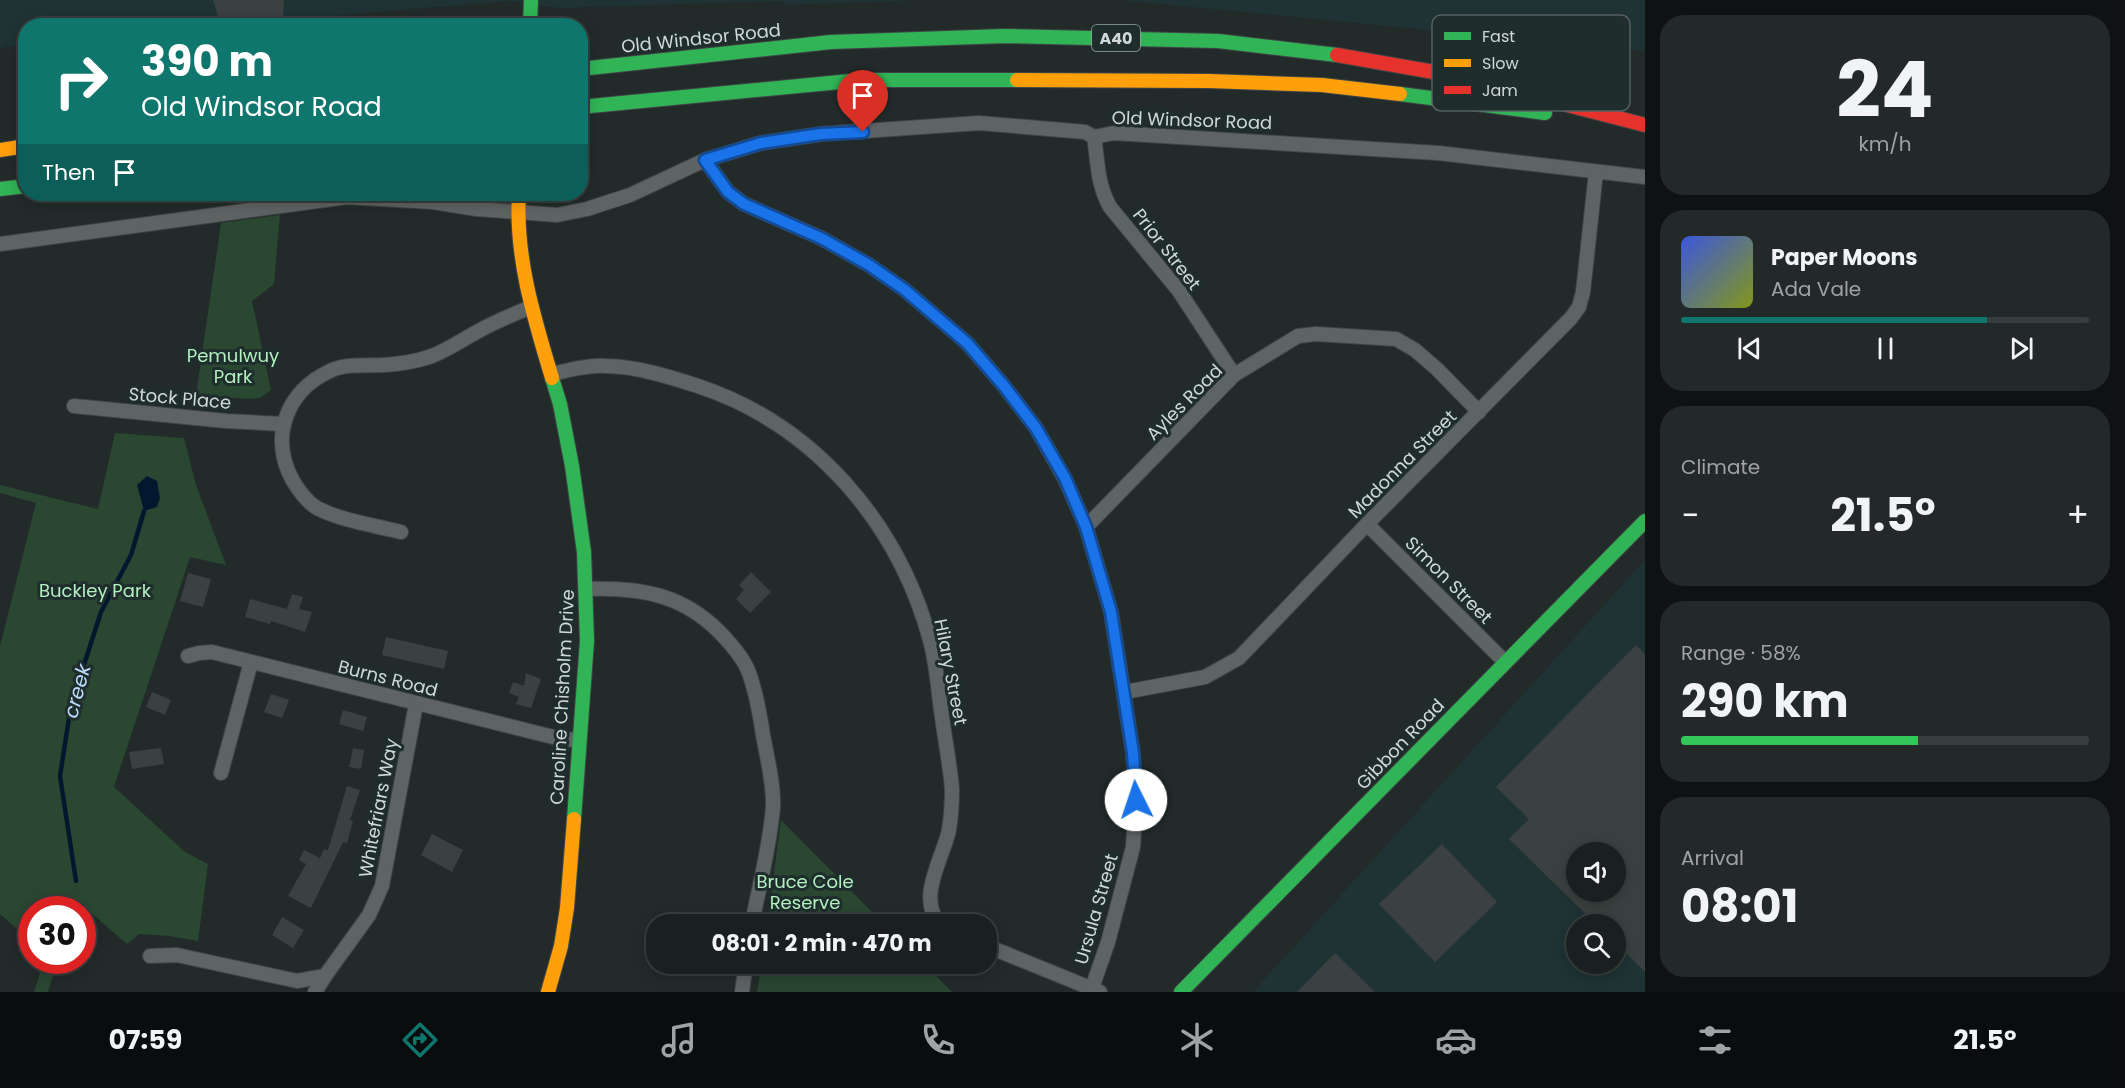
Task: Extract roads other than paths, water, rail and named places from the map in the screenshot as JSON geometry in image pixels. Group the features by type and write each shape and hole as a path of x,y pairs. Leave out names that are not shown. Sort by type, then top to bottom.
{"main road":[{"path":"530,18 531,0"},
{"name":"Old Windsor Road","path":"588,68 831,42 1005,36 1218,41 1325,53 1432,72"},
{"name":"Old Windsor Road","path":"588,106 861,81 1209,81 1322,85 1432,97"},
{"name":"Old Windsor Road","path":"1534,111 1645,126"},
{"name":"Old Windsor Road","path":"1588,111 1645,126"},
{"path":"0,150 18,147"},
{"path":"0,189 18,187"},
{"name":"Caroline Chisholm Drive","path":"519,201 522,259 531,307 560,404 577,492 587,589 587,641 567,908 561,946 548,992"},
{"name":"Gibbon Road","path":"1181,992 1645,521"}],"street":[{"name":"Old Windsor Road","path":"416,201 546,216 587,209 630,195 705,160 761,143 821,134 979,123 1084,132 1094,137 1114,133 1438,153 1645,177"},
{"name":"Prior Street","path":"1094,137 1099,183 1110,207 1179,291 1234,375"},
{"name":"Ursula Street","path":"705,160 728,192 744,204 821,238 869,265 905,290 967,343 1036,428 1065,478 1086,527 1111,612 1125,692 1136,800 1133,847 1096,990"},
{"name":"Madonna Street","path":"1125,692 1205,677 1239,658 1580,307 1596,172"},
{"name":"Old Windsor Road","path":"0,244 317,201"},
{"path":"401,532 332,514 316,507 306,498 284,463 283,424 289,407 301,392 330,370 343,366 402,364 431,356 503,318 531,307"},
{"name":"Ayles Road","path":"1086,527 1234,375 1298,336 1316,334 1396,339 1437,369 1479,412"},
{"name":"Hilary Street","path":"552,374 575,368 606,366 660,374 725,395 759,412 795,435 826,462 852,490 880,526 903,567 931,642 952,790 949,829 931,895 933,914"},
{"name":"Stock Place","path":"74,406 226,422 283,424"},
{"name":"Simon Street","path":"1367,524 1505,662"},
{"path":"587,589 640,590 664,596 687,606 716,627 749,671 761,720 773,806 754,914"},
{"name":"Burns Road","path":"188,656 212,652 561,739 579,740"},
{"path":"221,773 250,662"},
{"name":"Whitefriars Way","path":"315,992 369,915 382,886 416,704"},
{"path":"997,950 1096,990"},
{"path":"150,956 177,955 296,986 325,976"},
{"path":"742,992 744,974"}],"water":[{"path":"147,476 157,481 160,498 157,507 144,511 137,485"}],"waterway":[{"name":"creek","path":"76,881 60,776 71,705 101,612 131,555 144,511"}],"park label":[{"name":"Pemulwuy Park","path":"233,365"},
{"name":"Buckley Park","path":"95,590"},
{"name":"Bruce Cole Reserve","path":"805,891"}]}
